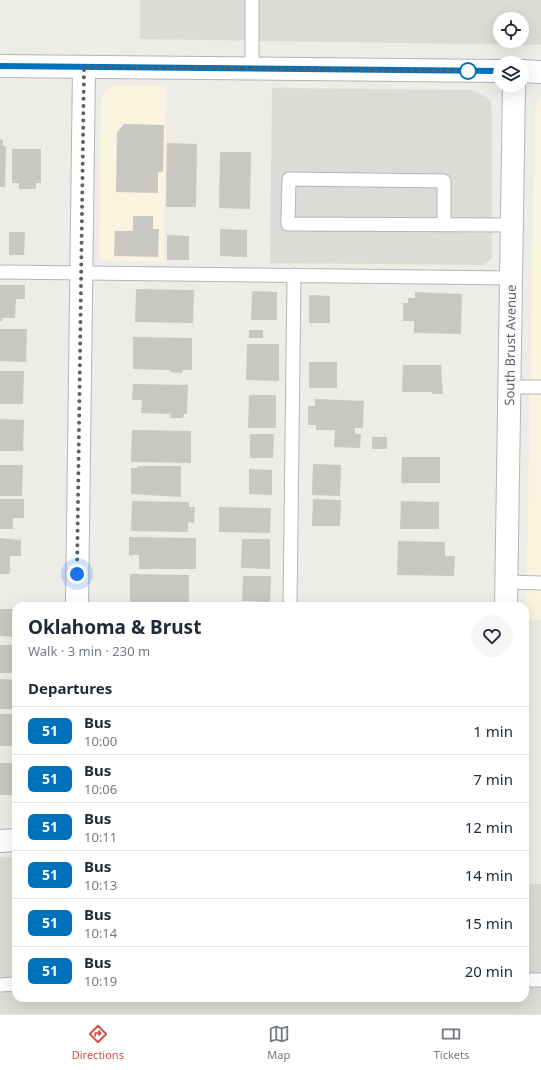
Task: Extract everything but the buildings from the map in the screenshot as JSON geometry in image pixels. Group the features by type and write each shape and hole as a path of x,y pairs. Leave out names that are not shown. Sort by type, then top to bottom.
{"street":[{"path":"0,66 493,71"},
{"path":"77,602 84,67"},
{"path":"529,72 541,72"},
{"name":"South Brust Avenue","path":"506,602 514,92"},
{"path":"0,840 12,840"}],"lane":[{"path":"252,0 252,68"},
{"path":"444,225 444,181 289,180 288,224 444,225 513,225"},
{"path":"0,272 512,278"},
{"path":"290,602 294,276"},
{"path":"510,387 541,387"},
{"path":"507,582 541,583"},
{"path":"529,980 541,980"},
{"path":"0,984 12,984"}],"shaded area":[{"path":"140,0 541,0 541,45 529,45 529,12 493,12 493,44 140,39"},
{"path":"119,86 166,87 164,262 107,261 99,257 101,101 104,93 111,88"},
{"path":"272,88 472,90 485,96 490,100 492,109 492,257 490,261 482,265 270,263"},
{"path":"541,98 541,620 529,620 529,602 526,602 535,108"},
{"path":"0,857 12,857 12,1002 529,1002 529,884 541,884 541,1014 0,1014"}],"bus line":[{"name":"51","path":"0,66 493,71"}],"route":[{"path":"77,574 84,67 468,71"}]}
